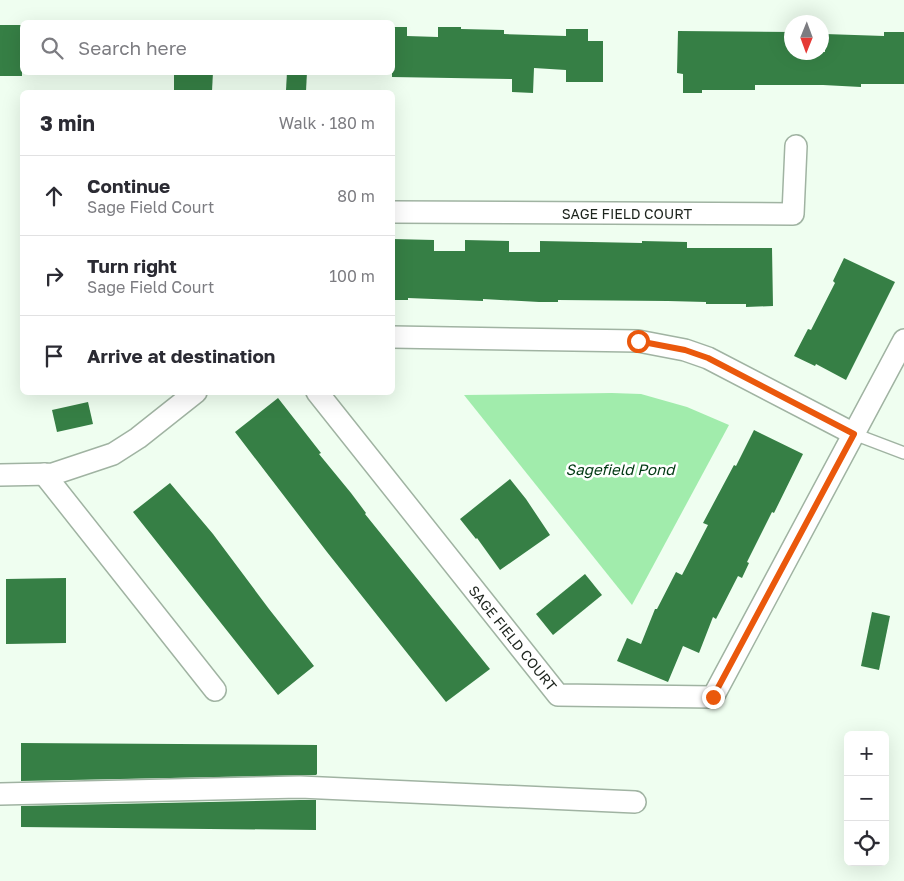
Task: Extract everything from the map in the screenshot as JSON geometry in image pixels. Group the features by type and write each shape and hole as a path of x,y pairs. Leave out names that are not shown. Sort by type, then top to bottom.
{"street":[{"name":"SAGE FIELD COURT","path":"395,212 793,214 796,146"},
{"path":"395,337 638,341 685,350 715,362 854,434"},
{"name":"SAGE FIELD COURT","path":"319,395 558,695 713,697 904,340"},
{"path":"0,475 53,474 113,454 138,438 192,395"},
{"path":"44,474 215,690"},
{"path":"0,794 300,787 635,802"}],"lane":[{"path":"854,434 904,453"}],"water":[{"name":"Sagefield Pond","path":"641,394 687,407 729,425 632,605 464,395"}],"building":[{"path":"0,25 20,25 20,75 22,76 0,76"},
{"path":"395,27 407,27 407,36 438,37 438,27 504,30 504,34 566,36 566,29 588,29 588,41 603,41 603,82 566,82 566,70 534,68 533,93 512,92 512,79 392,77 392,75 395,75"},
{"path":"678,31 784,32 784,60 829,60 829,34 884,36 884,32 904,32 904,84 861,84 861,87 755,85 755,90 702,90 702,93 683,93 683,74 677,73"},
{"path":"174,75 213,75 212,90 174,90"},
{"path":"287,75 307,75 306,90 286,90"},
{"path":"395,239 434,240 434,251 465,251 465,240 509,241 509,252 540,252 540,241 687,242 687,248 772,248 773,306 746,307 746,304 706,304 706,302 668,301 558,300 558,302 539,302 408,298 408,300 395,300"},
{"path":"844,258 895,282 846,380 816,364 815,366 794,356 808,329 811,330 835,283 833,281"},
{"path":"278,398 365,514 490,669 446,702 235,432"},
{"path":"88,402 93,424 57,432 52,410"},
{"path":"754,430 803,454 747,562 749,563 742,578 738,576 716,619 713,617 699,653 683,646 668,682 617,661 627,638 641,644 655,609 657,609 676,572 682,575 708,525 703,523 734,465 736,466"},
{"path":"510,479 550,535 500,570 477,538 460,519"},
{"path":"170,483 213,534 314,666 278,695 133,512"},
{"path":"585,574 602,595 553,635 536,614"},
{"path":"66,578 66,643 6,644 6,579"},
{"path":"872,612 890,616 879,670 861,666"},
{"path":"21,743 317,745 317,774 21,781"},
{"path":"316,800 316,830 21,827 21,806"}],"route":[{"path":"638,341 685,350 708,358 854,434 713,697"}]}
